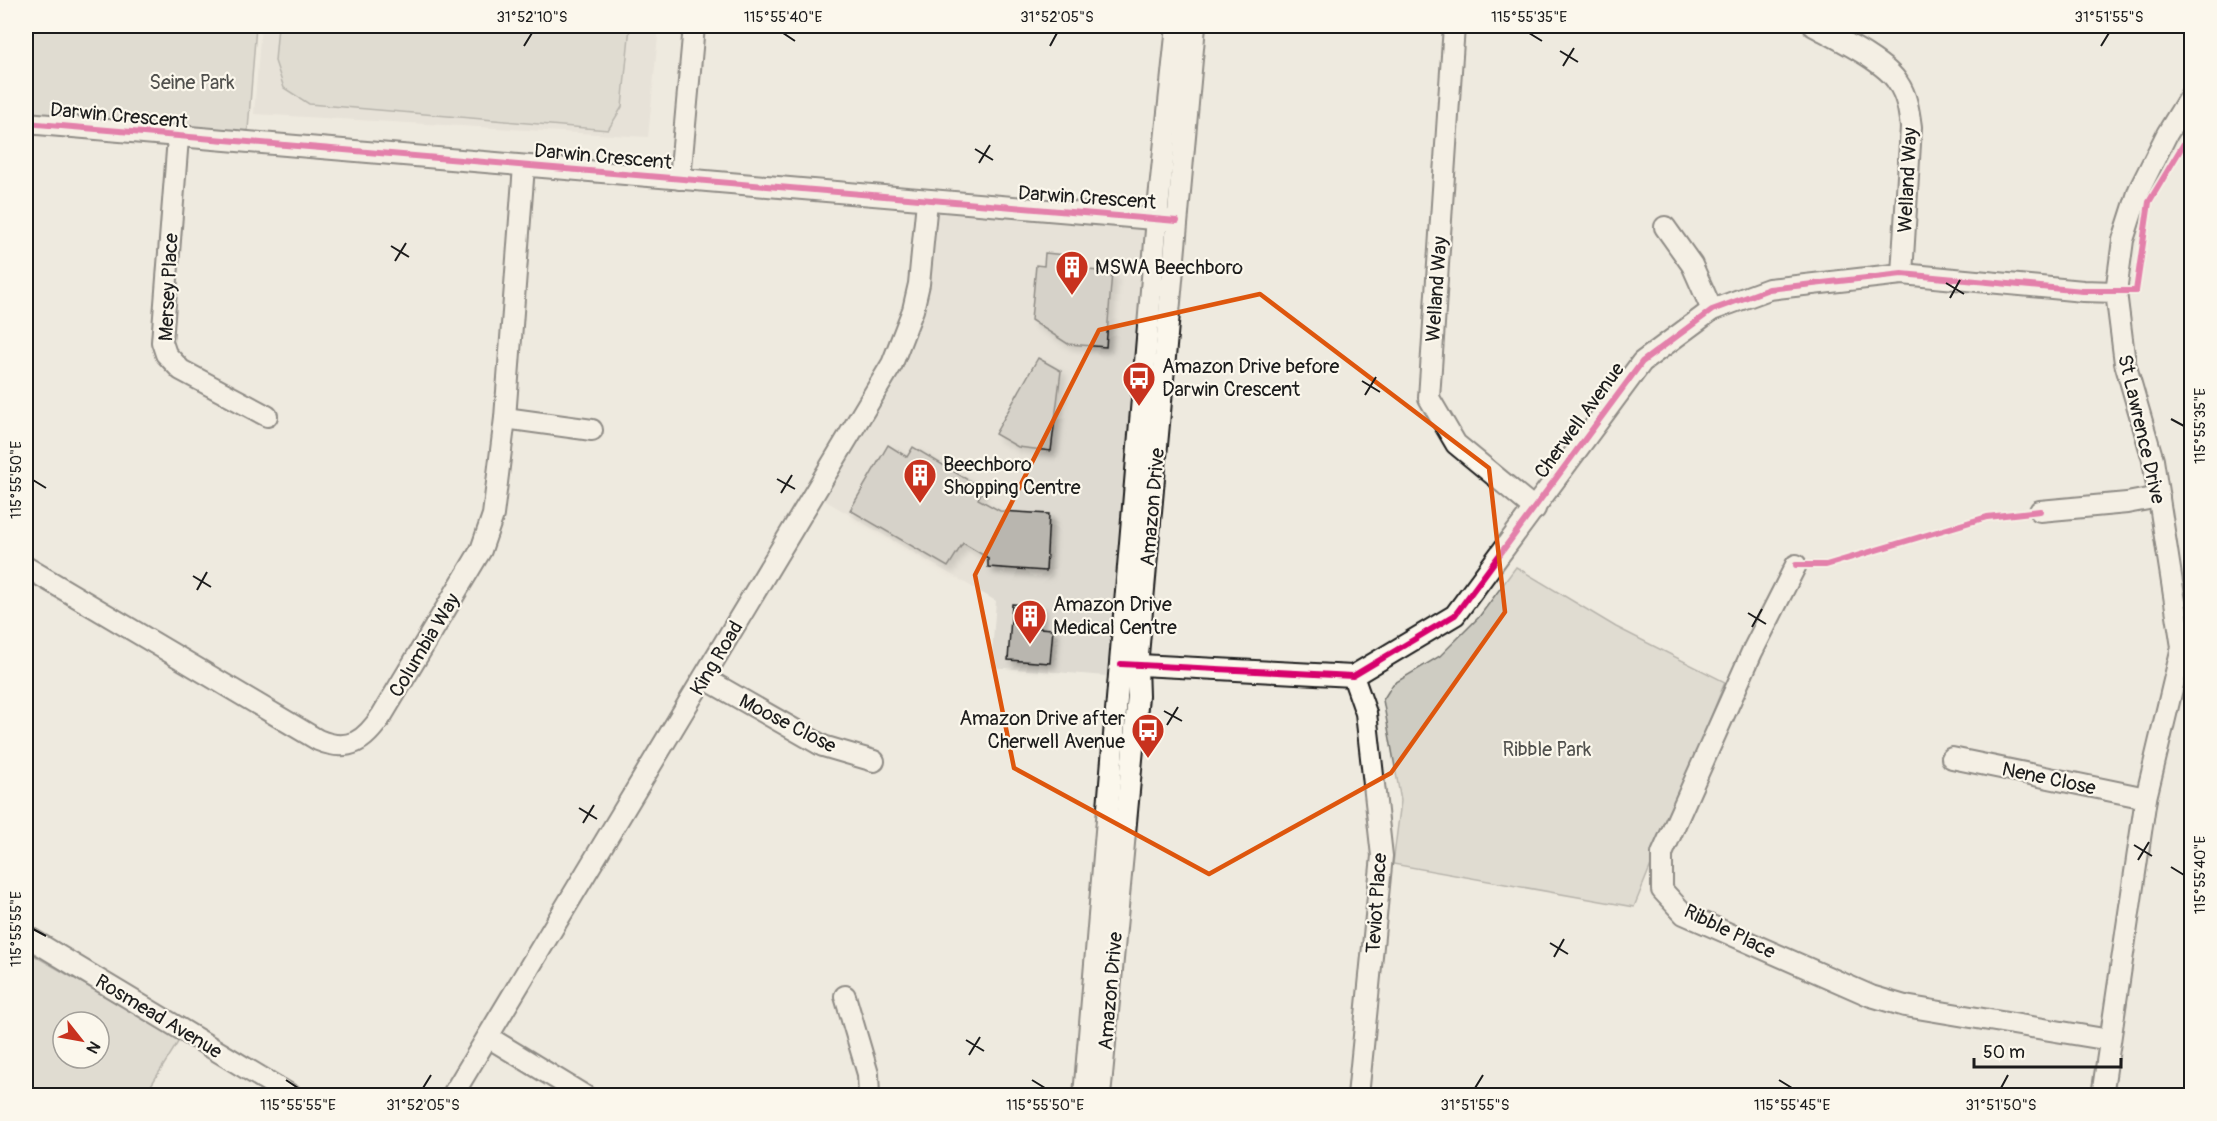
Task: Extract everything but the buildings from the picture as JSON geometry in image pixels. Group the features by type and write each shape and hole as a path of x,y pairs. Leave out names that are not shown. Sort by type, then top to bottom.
{"street":[{"path":"680,179 694,26"},
{"name":"Amazon Drive","path":"1100,1095 1138,696 1129,665 1157,219 1177,26"},
{"name":"Amazon Drive","path":"1084,1095 1178,221 1195,26"},
{"name":"Welland Way","path":"1454,26 1429,398 1456,444 1535,509"},
{"name":"Welland Way","path":"1814,26 1875,62 1898,81 1908,104 1911,127 1902,273"},
{"name":"St Lawrence Drive","path":"2102,1095 2146,798 2182,647 2159,497 2152,460 2125,363 2116,292 2123,240 2139,190 2167,134 2192,93"},
{"name":"Darwin Crescent","path":"26,123 178,138 1178,221"},
{"name":"Mersey Place","path":"178,138 162,342 166,354 181,370 267,416"},
{"name":"Columbia Way","path":"26,567 318,740 342,746 366,736 481,550 493,515 505,418 524,166"},
{"name":"King Road","path":"452,1095 892,364 913,310 919,284 927,201"},
{"path":"1665,226 1692,265 1712,310"},
{"name":"Cherwell Avenue","path":"1353,676 1455,615 1642,362 1712,310 1769,289 1902,273 2083,291 2116,292"},
{"path":"505,418 592,430"},
{"path":"2040,511 2127,503 2159,497"},
{"name":"Ribble Place","path":"1796,565 1752,652 1662,854 1662,890 1684,914 1871,996 1905,1006 2110,1040"},
{"path":"1129,665 1353,676"},
{"name":"Teviot Place","path":"1353,676 1366,714 1382,856 1358,1095"},
{"name":"Moose Close","path":"704,678 824,746 874,761"},
{"name":"Nene Close","path":"1952,758 2146,798"},
{"name":"Rosmead Avenue","path":"26,936 292,1095"},
{"path":"845,996 868,1074 869,1095"},
{"path":"488,1037 585,1095"}],"highlighted area":[{"path":"1260,294 1489,468 1505,612 1391,773 1209,874 1014,768 975,575 1099,330"}],"shaded area":[{"path":"261,26 659,26 648,137 254,114"},
{"path":"927,201 1157,218 1120,677 991,667 996,601 814,494 904,336"}],"green space":[{"name":"Seine Park","path":"26,26 256,26 247,143 26,124"},
{"path":"278,26 630,26 622,107 608,130 309,104 284,88 275,61"},
{"name":"Ribble Park","path":"1516,567 1616,627 1725,682 1634,907 1393,864 1401,801 1383,700 1393,684 1440,656 1479,617"},
{"path":"28,952 180,1039 145,1095 26,1095 26,957"}],"cycle path":[{"path":"26,123 1177,221"},
{"path":"1121,664 1353,676 1455,615 1642,362 1712,310 1769,289 1902,274 2083,291 2136,291 2149,202 2192,130"},
{"path":"1796,565 1826,565 1987,517 2040,511"}],"place":[{"name":"MSWA Beechboro","path":"1072,296"},
{"name":"Amazon Drive before Darwin Crescent","path":"1139,407"},
{"name":"Beechboro Shopping Centre","path":"920,504"},
{"name":"Amazon Drive Medical Centre","path":"1030,645"},
{"name":"Amazon Drive after Cherwell Avenue","path":"1148,759"}]}
